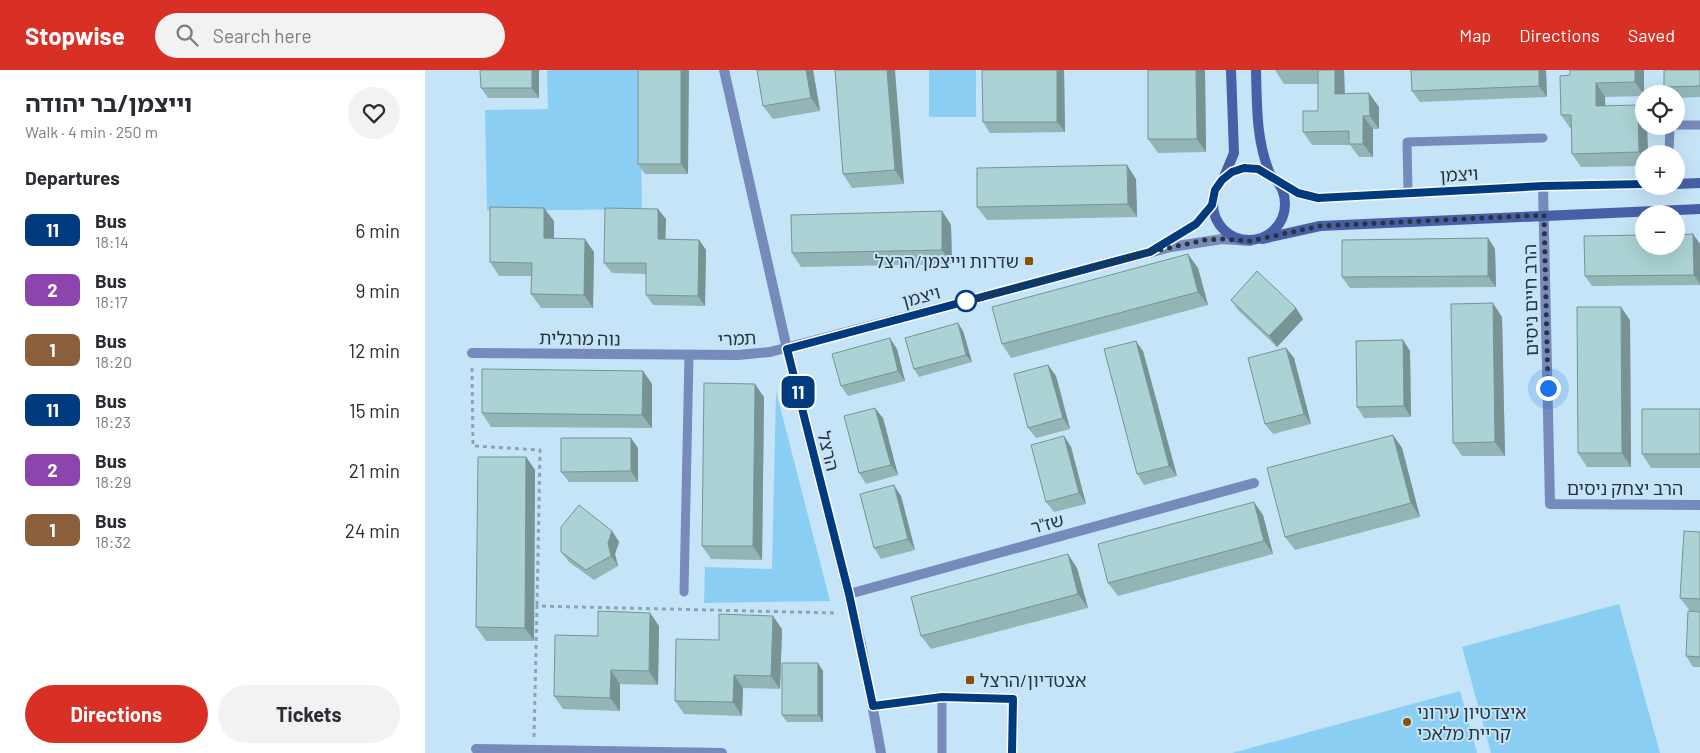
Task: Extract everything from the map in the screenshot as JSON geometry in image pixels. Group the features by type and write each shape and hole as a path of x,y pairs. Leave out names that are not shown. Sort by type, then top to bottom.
{"street":[{"name":"הרצל","path":"724,70 787,349 849,594 881,753"},
{"path":"1231,70 1234,153 1222,180 1215,190 1212,205 1215,217 1221,228 1231,236 1250,241 1320,226 1700,209"},
{"path":"1256,70 1257,123 1261,154 1270,174 1279,183 1284,194 1286,207 1281,222 1273,232 1262,239"},
{"path":"1222,180 1232,172 1244,168 1258,169 1270,174"},
{"name":"ויצמן","path":"1279,183 1298,193 1318,198 1543,186 1635,184"},
{"path":"1685,184 1700,183"},
{"name":"הרב חיים ניסים","path":"1543,186 1550,504"},
{"name":"ויצמן","path":"1150,252 1196,224 1212,205"},
{"name":"ויצמן","path":"787,349 1150,252 1205,240 1250,241"},
{"name":"תמרי","path":"689,355 738,356 787,349"},
{"name":"נוה מרגלית","path":"472,353 689,355"},
{"name":"שז\"ר","path":"849,594 1253,483"},
{"name":"הרב יצחק ניסים","path":"1550,504 1700,505"},
{"path":"476,749 722,753"}],"lane":[{"path":"1685,125 1700,124"},
{"path":"1408,193 1407,142 1543,138"},
{"path":"684,592 689,355"},
{"path":"942,697 942,753"},
{"path":"873,706 942,697 1013,699 1012,753"}],"path":[{"path":"472,353 473,446 541,450 533,750"},
{"path":"537,606 853,613"}],"shaded area":[{"path":"547,70 640,70 642,209 487,211 485,110 548,109"},
{"path":"929,70 976,70 976,117 929,117"},
{"path":"776,391 830,601 704,603 705,567 772,569"},
{"path":"1619,604 1660,753 1491,753 1462,647"},
{"name":"איצדטיון עירוני קריית מלאכי","path":"1460,691 1477,753 1232,753"}],"building":[{"path":"480,70 532,70 532,88 481,88"},
{"path":"638,70 681,70 681,164 638,164"},
{"path":"757,70 806,70 811,98 763,106"},
{"path":"835,70 887,70 895,170 843,174"},
{"path":"982,70 1057,70 1057,122 983,122"},
{"path":"1148,70 1196,70 1197,139 1148,139"},
{"path":"1318,70 1335,70 1335,94 1369,93 1370,116 1363,116 1363,144 1349,144 1349,131 1303,132 1303,111 1318,111"},
{"path":"1411,70 1539,70 1539,86 1412,91"},
{"path":"1570,70 1635,70 1635,82 1596,83 1596,106 1635,105 1635,135 1639,135 1639,145 1635,145 1635,152 1572,154 1571,115 1561,115 1560,76 1570,75"},
{"path":"1664,70 1700,70 1700,86 1664,85"},
{"path":"1127,165 1128,204 977,207 977,168"},
{"path":"490,207 544,208 544,238 585,239 584,295 531,294 532,263 490,262"},
{"path":"605,208 658,209 658,239 699,240 698,296 646,295 646,263 604,263"},
{"path":"942,211 942,250 792,253 791,215"},
{"path":"1685,234 1693,234 1694,275 1585,276 1584,236 1635,235 1635,255 1685,255"},
{"path":"1488,238 1488,276 1342,277 1342,240"},
{"path":"1188,254 1198,292 1002,344 992,307"},
{"path":"1257,271 1296,308 1269,336 1231,300"},
{"path":"1493,303 1495,442 1453,443 1451,304"},
{"path":"1577,307 1621,307 1622,453 1578,453"},
{"path":"958,323 966,355 914,369 905,338"},
{"path":"890,338 898,371 841,386 832,354"},
{"path":"1403,340 1404,406 1357,407 1356,341"},
{"path":"1136,341 1169,466 1137,474 1104,349"},
{"path":"1286,348 1304,414 1265,424 1248,358"},
{"path":"1048,365 1063,418 1028,428 1014,374"},
{"path":"482,369 643,371 642,415 482,413"},
{"path":"704,383 755,384 753,546 702,546"},
{"path":"875,408 891,465 859,473 844,416"},
{"path":"1642,409 1700,409 1700,454 1642,454"},
{"path":"1393,435 1411,503 1285,537 1267,468"},
{"path":"1064,436 1079,493 1046,502 1031,445"},
{"path":"561,438 631,438 631,471 561,472"},
{"path":"478,457 526,457 525,628 476,627"},
{"path":"894,485 908,539 874,548 860,494"},
{"path":"1254,502 1264,541 1108,583 1098,544"},
{"path":"579,505 612,531 608,543 611,556 586,570 561,552 561,527"},
{"path":"1684,531 1700,532 1700,599 1680,598"},
{"path":"1068,554 1078,594 921,636 911,597"},
{"path":"598,611 650,613 649,671 611,670 610,698 554,696 555,635 598,636"},
{"path":"1688,611 1700,612 1700,657 1686,656"},
{"path":"719,614 773,616 771,676 734,675 733,702 675,701 676,639 719,640"},
{"path":"782,663 818,663 818,715 782,715"}],"bus line":[{"name":"11","path":"1012,753 1013,699 942,697 873,706 849,594 787,349 1150,252 1196,224 1212,205 1215,190 1222,180 1232,172 1244,168 1258,169 1270,174 1279,183 1298,193 1318,198 1543,186 1635,184"}],"place":[{"name":"שדרות וייצמן/הרצל","path":"1029,261"},
{"name":"אצטדיון/הרצל","path":"970,680"},
{"name":"איצדטיון עירוני קריית מלאכי","path":"1407,722"}],"route":[{"path":"966,301 959,303 1150,252 1205,240 1250,241 1320,226 1544,215 1548,388"}]}
